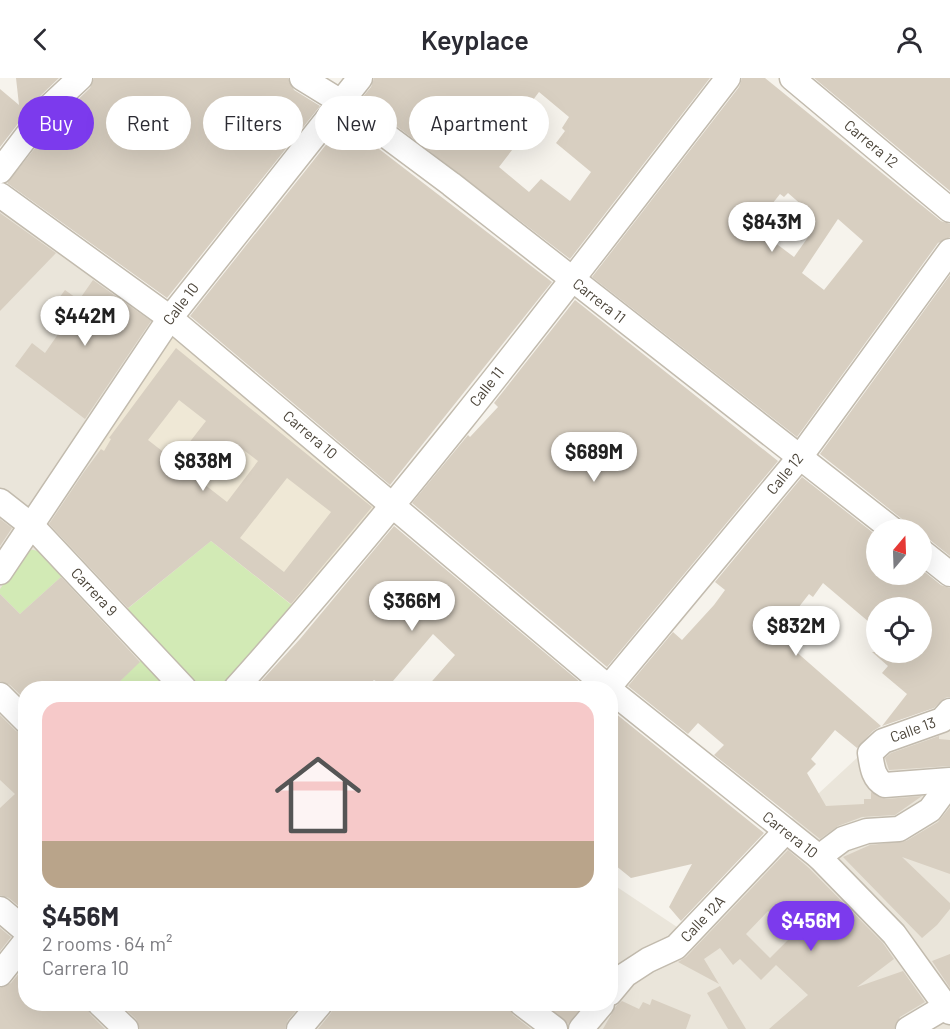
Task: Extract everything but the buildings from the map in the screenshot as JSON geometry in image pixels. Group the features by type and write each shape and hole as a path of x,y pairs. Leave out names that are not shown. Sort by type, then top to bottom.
{"street":[{"path":"0,171 48,108 80,78"},
{"name":"Carrera 11","path":"302,78 331,96"},
{"name":"Calle 10","path":"346,96 360,78"},
{"name":"Calle 11","path":"242,681 304,612 393,505 572,280 728,78"},
{"name":"Carrera 12","path":"792,78 950,210"},
{"name":"Calle 10","path":"0,572 170,318 315,135"},
{"name":"Carrera 11","path":"397,143 879,519"},
{"name":"Carrera 10","path":"0,195 170,318 600,681"},
{"name":"Calle 12","path":"616,681 800,457 950,251"},
{"name":"Carrera 9","path":"0,501 32,526 177,681"},
{"path":"932,560 950,574"},
{"path":"0,695 18,712"},
{"name":"Carrera 10","path":"618,696 819,857 894,933 948,1007"},
{"name":"Calle 13","path":"950,711 942,720 902,732 883,741 870,753 874,772 879,782 885,785 950,782"},
{"path":"819,857 843,839 867,831 899,829 930,810 950,782"},
{"name":"Calle 12A","path":"618,983 625,975 648,960 676,947 785,832"},
{"path":"0,909 18,924"},
{"path":"0,974 18,951"},
{"path":"908,1029 948,1007"},
{"path":"107,1011 126,1029"},
{"path":"299,1029 314,1011"},
{"path":"531,1011 555,1029"},
{"path":"581,1029 596,1011"}],"shaded area":[{"path":"0,192 177,319 211,541 146,655 120,681 18,681 18,1011 618,1011 618,888 683,931 778,831 886,731 950,707 950,1029 0,1029"},
{"path":"177,319 391,498 298,610 94,448"}],"green space":[{"path":"211,541 298,610 237,681 120,681 146,655 115,619"},
{"path":"29,549 38,551 62,576 20,614 0,594 0,589"}]}
